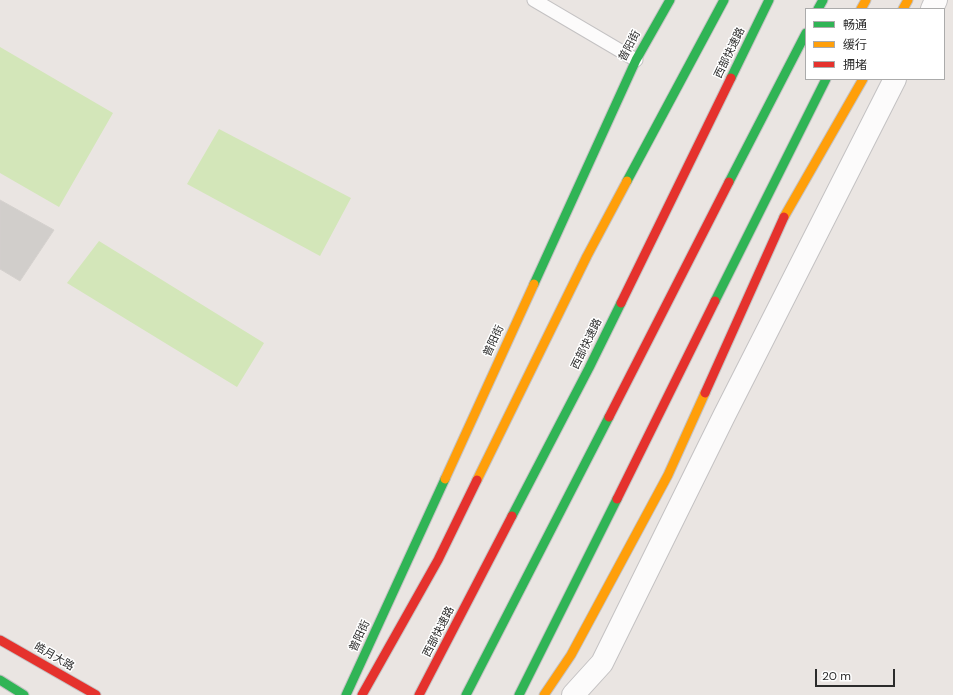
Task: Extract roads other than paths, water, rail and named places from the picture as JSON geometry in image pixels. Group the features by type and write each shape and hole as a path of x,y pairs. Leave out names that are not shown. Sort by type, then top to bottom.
{"main road":[{"name":"普阳街","path":"346,695 636,60 670,0"},
{"path":"362,695 438,560 587,256 724,0"},
{"name":"西部快速路","path":"419,695 589,368 769,0"},
{"path":"466,695 805,35"},
{"path":"519,695 826,80"},
{"path":"544,695 570,655 668,475 782,221 862,80"},
{"name":"皓月大路","path":"0,640 96,695"},
{"path":"0,680 24,695"}],"street":[{"path":"573,695 602,663 724,416 895,80"}],"lane":[{"path":"534,0 636,60"}]}
